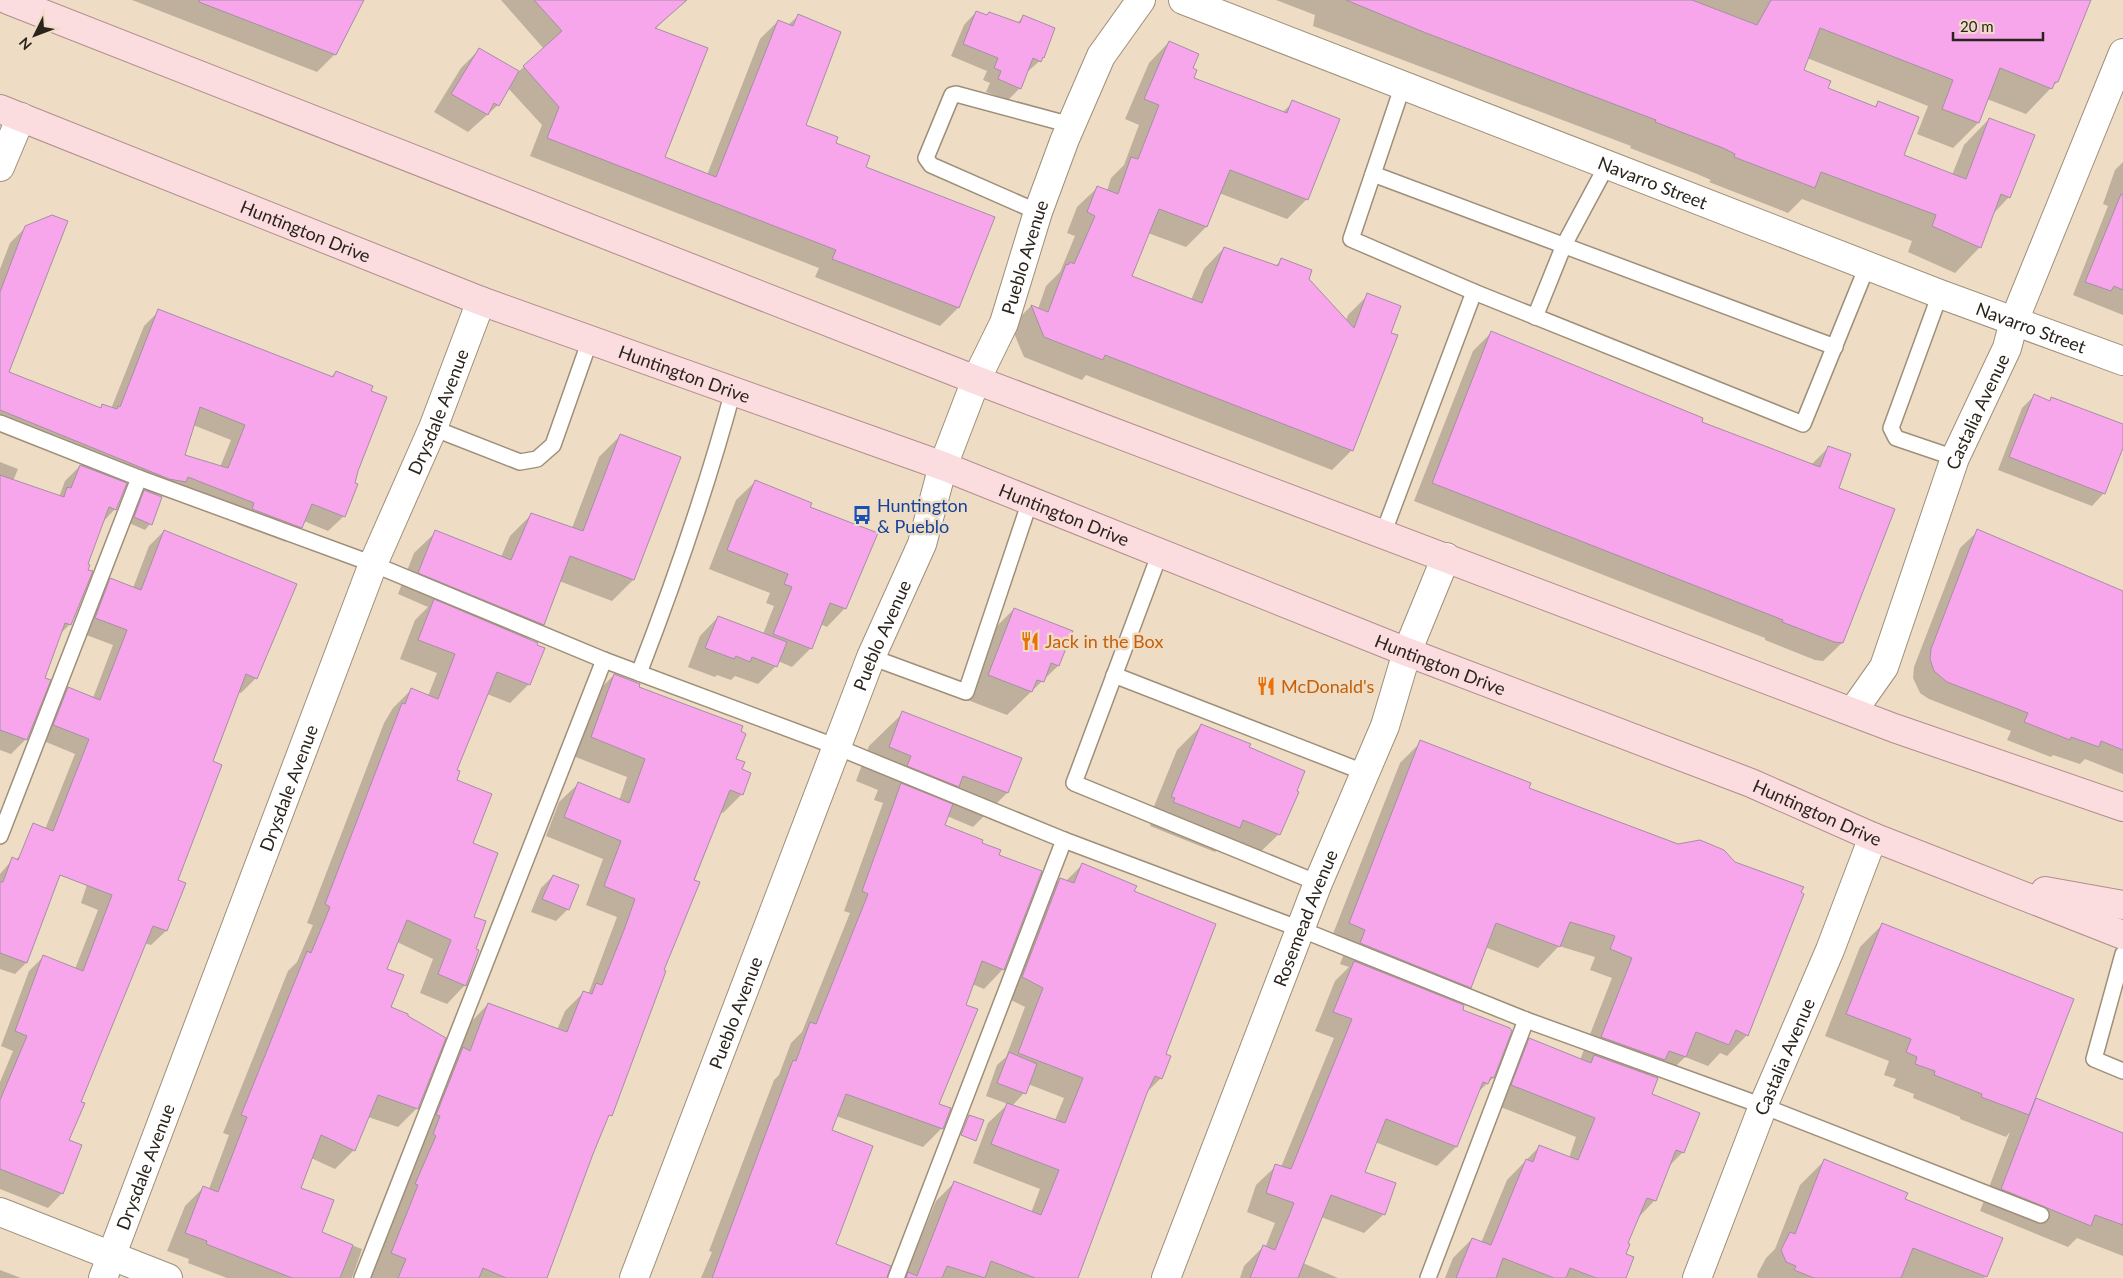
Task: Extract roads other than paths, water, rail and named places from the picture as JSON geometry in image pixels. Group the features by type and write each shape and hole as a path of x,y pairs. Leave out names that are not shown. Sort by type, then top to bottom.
{"main road":[{"path":"8,0 976,380 1894,728 2123,807"},
{"name":"Huntington Drive","path":"11,113 481,301 943,466 1408,652 1751,783 1873,837 2123,935"},
{"path":"1984,880 2123,905"}],"street":[{"name":"Pueblo Avenue","path":"634,1278 871,657 917,557 943,466 976,380 1004,323 1038,212 1071,125 1100,56 1141,0"},
{"name":"Navarro Street","path":"1184,0 1607,165 1868,264 1940,294 2123,361"},
{"name":"Castalia Avenue","path":"1853,711 1884,667 1955,458 2006,348 2014,322 2123,53"},
{"path":"0,167 11,113"},
{"name":"Drysdale Avenue","path":"108,1267 373,564 433,428 481,301"},
{"name":"Rosemead Avenue","path":"1166,1278 1318,883 1385,726 1408,652 1446,557"},
{"name":"Castalia Avenue","path":"1697,1278 1762,1106 1830,950 1873,837"},
{"path":"0,1212 108,1267 168,1278"}],"lane":[{"path":"1404,85 1351,239 1474,292 1802,424 1835,348 1868,264"},
{"path":"1038,212 931,165 926,158 952,95 956,94 1071,125"},
{"path":"1535,317 1564,246 1607,165"},
{"path":"1373,174 1835,348"},
{"path":"1383,534 1474,292"},
{"path":"1940,294 1891,428 1896,438 1955,458"},
{"path":"433,428 520,462 537,459 553,445 590,340"},
{"path":"639,673 672,588 712,472 733,391"},
{"path":"0,423 139,478 373,564 604,660 837,747 1064,840 1300,929 1526,1020 1762,1106 2041,1215"},
{"path":"0,836 139,478"},
{"path":"871,657 966,692 1030,501"},
{"path":"1160,553 1074,783 1318,883"},
{"path":"362,1278 604,660"},
{"path":"1114,675 1366,773"},
{"path":"896,1278 1064,840"},
{"path":"2123,954 2094,1060 2123,1071"},
{"path":"1428,1278 1526,1020"}],"place":[{"name":"Huntington & Pueblo","path":"862,515"},
{"name":"Jack in the Box","path":"1030,641"},
{"name":"McDonald's","path":"1266,686"}]}
